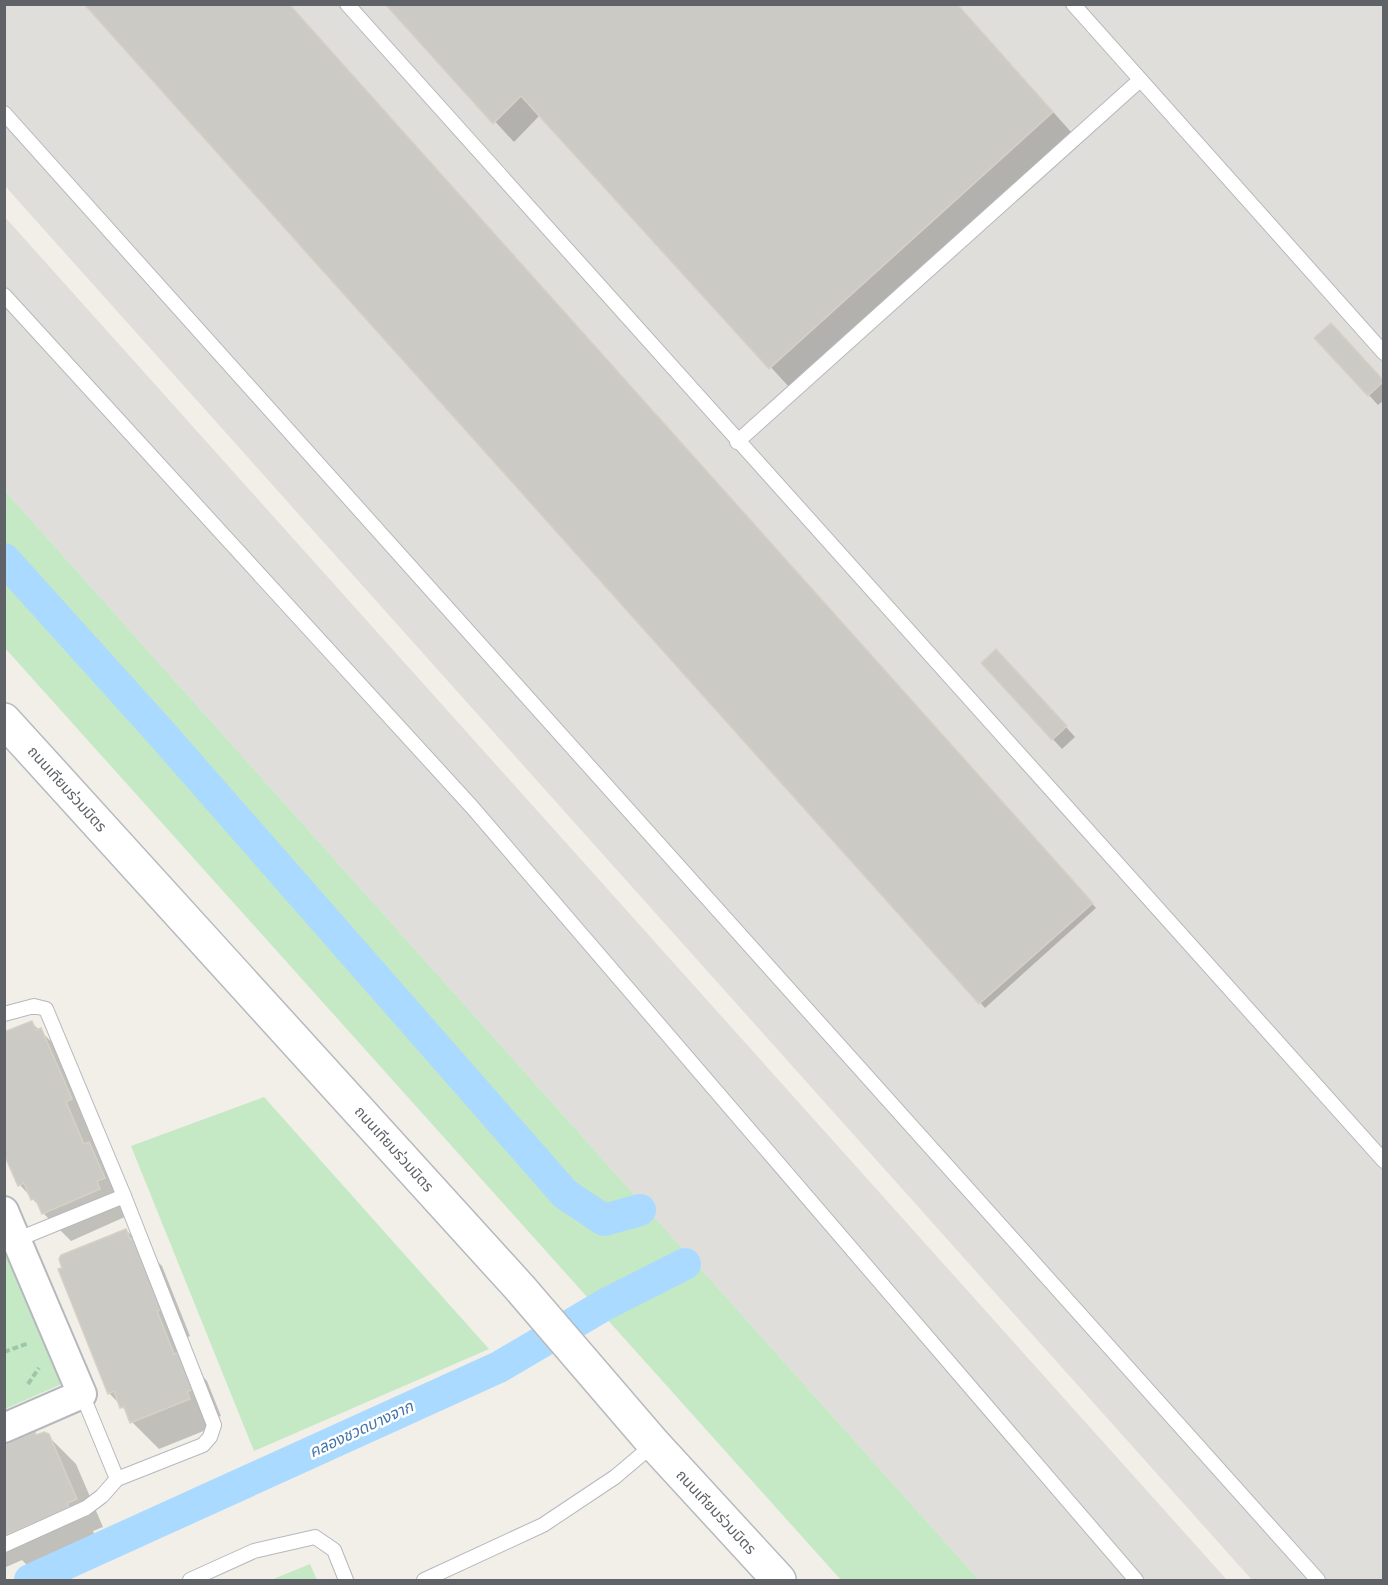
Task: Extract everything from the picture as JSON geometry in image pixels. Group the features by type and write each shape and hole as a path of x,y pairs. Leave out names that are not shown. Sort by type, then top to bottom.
{"street":[{"name":"ถนนเทียมร่วมมิตร","path":"4,720 520,1288 608,1392 779,1581"},
{"path":"4,1211 82,1394 4,1428"}],"lane":[{"path":"346,4 1383,1161"},
{"path":"1073,4 1383,353"},
{"path":"738,442 1140,80"},
{"path":"4,114 1318,1581"},
{"path":"4,295 472,807 1136,1581"},
{"path":"4,1014 34,1006 46,1009 124,1196 214,1425 210,1437 203,1445 117,1479 102,1496 86,1508 4,1545"},
{"path":"16,1240 124,1196"},
{"path":"82,1394 117,1479"},
{"path":"424,1581 543,1525 615,1477 654,1444"},
{"path":"190,1581 254,1551 315,1537 334,1550 346,1581"}],"shaded area":[{"path":"4,5 1383,5 1383,1580 1252,1580 5,186"},
{"path":"4,216 1227,1580 979,1580 5,491"}],"green space":[{"path":"5,491 979,1580 841,1580 5,648"},
{"path":"264,1097 489,1349 254,1451 131,1146"},
{"path":"4,1231 64,1383 5,1409 4,1409"},
{"path":"310,1564 317,1580 271,1580"}],"building":[{"path":"84,4 289,4 1093,903 979,1004"},
{"path":"385,4 957,4 1053,112 769,369 521,96 493,124"},
{"path":"1331,323 1384,381 1368,396 1314,338"},
{"path":"996,649 1067,726 1052,740 981,663"},
{"path":"32,1021 36,1030 41,1028 72,1099 66,1102 84,1144 89,1142 105,1178 97,1181 100,1189 42,1214 35,1198 31,1200 24,1183 18,1186 4,1154 4,1032"},
{"path":"126,1229 130,1239 135,1237 164,1309 157,1311 174,1354 180,1352 195,1388 187,1392 190,1399 130,1423 124,1407 120,1408 114,1391 108,1394 58,1269 62,1268 59,1259 61,1255"},
{"path":"35,1432 36,1435 44,1432 49,1434 77,1499 67,1503 69,1508 4,1536 4,1445"}],"waterway":[{"path":"4,559 161,733 565,1194 604,1220 640,1210"},
{"name":"คลองชวดบางจาก","path":"30,1580 499,1367 606,1304 685,1264"}]}
